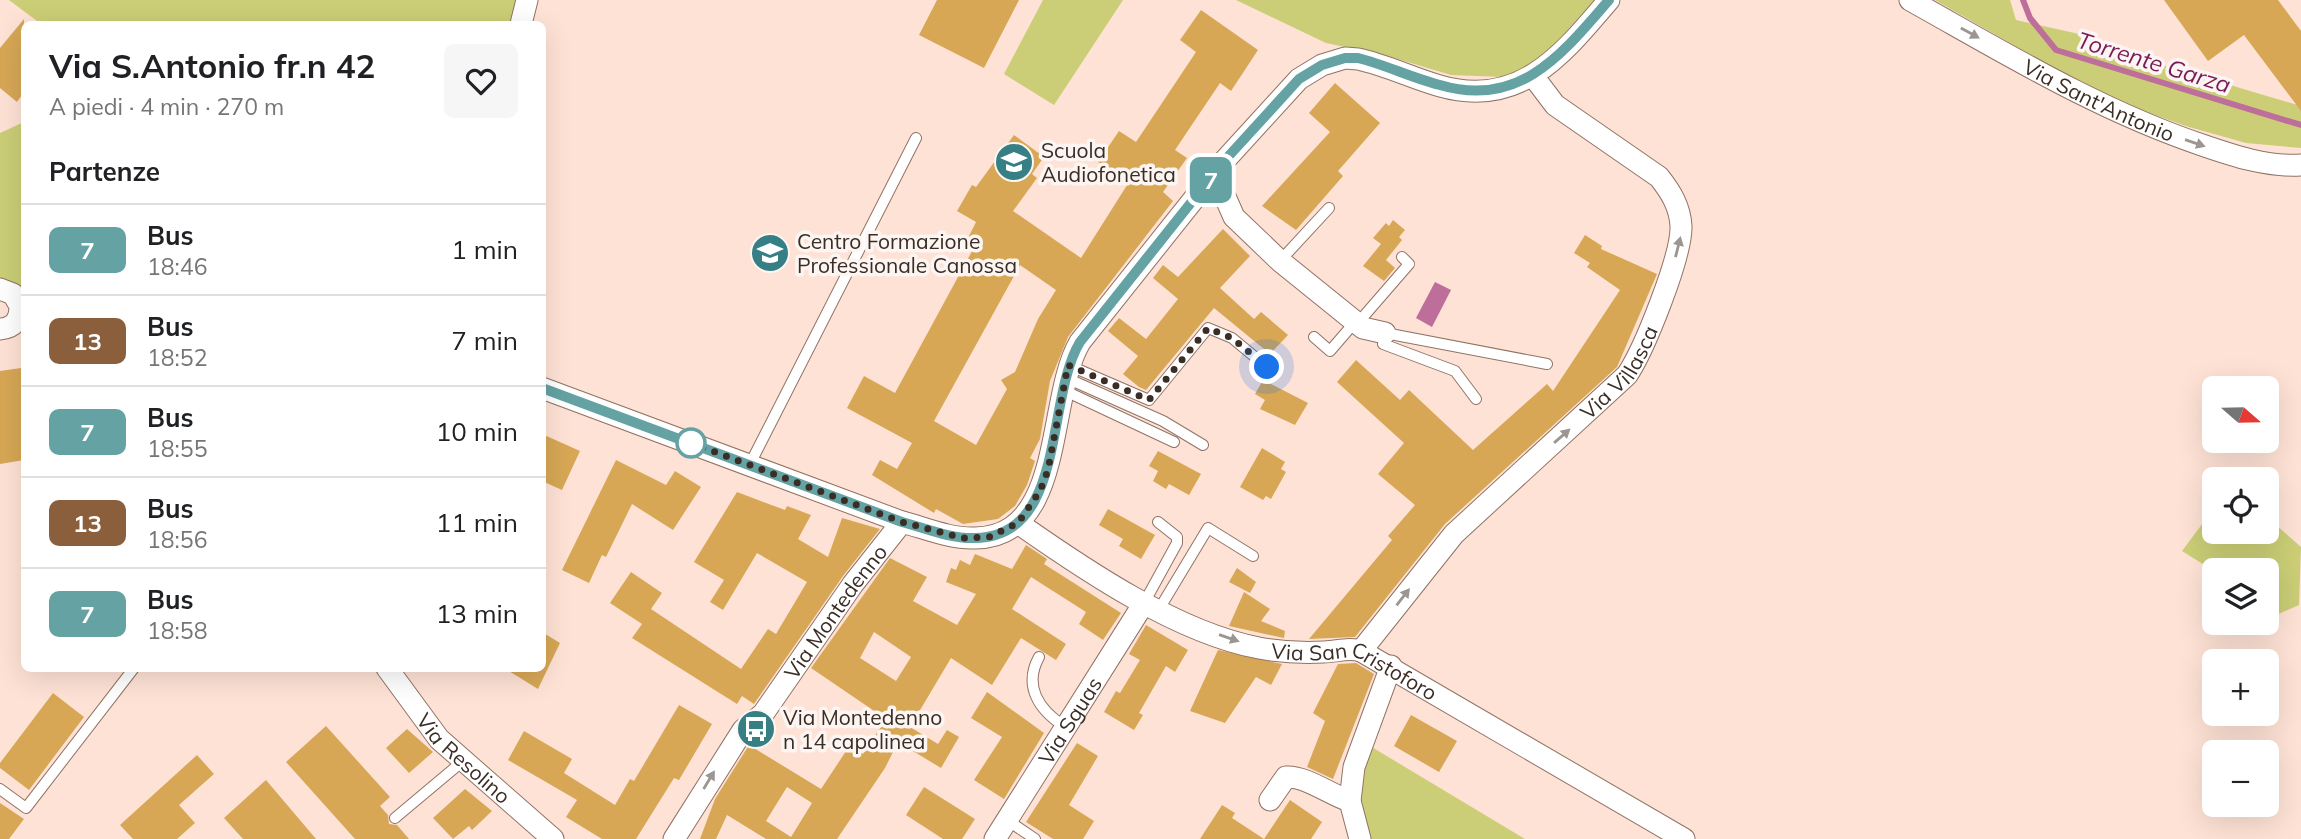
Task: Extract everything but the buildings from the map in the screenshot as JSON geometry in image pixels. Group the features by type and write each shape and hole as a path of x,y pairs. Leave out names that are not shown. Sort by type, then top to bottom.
{"street":[{"path":"522,21 527,0"},
{"path":"546,389 763,465 902,522 948,535 989,537 1018,523 1033,504 1048,470 1064,377 1080,342 1215,174 1299,79 1332,61 1358,58 1440,86 1470,90 1496,88 1533,76 1562,54 1609,0"},
{"name":"Via Sant'Antonio","path":"1910,0 2142,124 2244,158 2281,166 2301,165"},
{"name":"Via Villasca","path":"1361,651 1454,534 1627,375 1641,350 1677,253 1681,234 1680,214 1659,177 1555,105 1533,76"},
{"path":"1215,174 1234,217"},
{"path":"1193,201 1234,217 1280,261 1359,325 1384,338"},
{"path":"0,289 13,294 21,310"},
{"path":"0,329 13,326 21,314"},
{"name":"Via Montedenno","path":"674,839 743,730 763,714 853,584 902,522"},
{"name":"Via San Cristoforo","path":"1018,523 1071,561 1151,607 1202,629 1270,649 1310,653 1361,651 1391,666 1684,839"},
{"name":"Via Sguas","path":"995,839 1065,726 1151,607"},
{"path":"1360,839 1350,801 1354,767 1391,666"},
{"name":"Via Resolino","path":"390,672 424,722 463,761 553,839"},
{"path":"1270,800 1286,777 1296,777 1332,796 1350,801"}],"lane":[{"path":"763,465 916,138"},
{"path":"1280,261 1329,208"},
{"path":"1314,337 1330,351 1359,325 1409,264 1402,257"},
{"path":"1064,377 1149,400 1208,328 1232,338 1267,367"},
{"path":"1384,338 1547,364"},
{"path":"1384,338 1455,371 1476,399"},
{"path":"1064,377 1174,442"},
{"path":"1064,377 1163,421 1203,445"},
{"path":"1151,607 1177,543 1177,537 1158,522"},
{"path":"1151,607 1208,528 1253,556"},
{"path":"1039,657 1031,675 1032,687 1042,708 1065,726"},
{"path":"0,789 26,808 131,672"},
{"path":"395,818 463,761"},
{"path":"1007,820 1035,839"}],"green space":[{"path":"9,0 516,0 511,21 37,21"},
{"path":"1043,0 1123,0 1054,105 1004,74"},
{"path":"1236,0 1595,0 1547,52 1529,67 1504,77 1451,75 1391,57 1326,43"},
{"path":"1935,0 2010,0 2016,20 2079,34 2082,41 2301,106 2301,148 2246,143 2189,127 2104,97"},
{"path":"21,123 21,288 0,278 0,133"},
{"path":"2202,524 2202,544 2279,544 2279,528 2301,547 2299,605 2279,614 2279,558 2202,558 2202,564 2182,551"},
{"path":"1365,743 1525,839 1364,839 1354,801"}],"shaded area":[{"path":"1435,282 1451,290 1432,327 1416,318"}],"waterway":[{"name":"Torrente Garza","path":"2023,0 2030,18 2056,50 2301,125"}],"bus line":[{"name":"7","path":"546,389 902,522 963,538 989,537 1018,523 1027,514 1040,491 1048,470 1061,387 1072,355 1080,342 1225,160 1299,79 1332,61 1358,58 1450,88 1483,90 1510,85 1533,76 1553,62 1609,0"}],"place":[{"name":"Scuola Audiofonetica","path":"1014,162"},
{"name":"Centro Formazione Professionale Canossa","path":"770,253"},
{"name":"Via Montedenno n 14 capolinea","path":"756,729"}],"route":[{"path":"691,443 902,522 963,538 989,537 1018,523 1027,514 1040,491 1048,470 1061,387 1068,365 1149,400 1208,328 1232,338 1267,367"}]}
